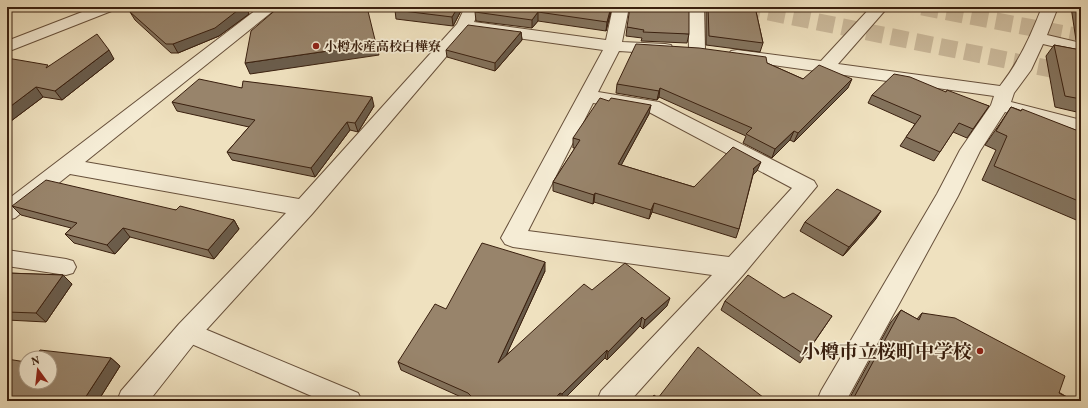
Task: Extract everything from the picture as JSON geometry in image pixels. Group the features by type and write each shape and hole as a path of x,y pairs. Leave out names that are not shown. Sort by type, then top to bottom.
{"street":[{"path":"7,47 109,7"},
{"path":"7,212 270,7"},
{"path":"131,401 188,332 304,208 464,26 473,7"},
{"path":"622,7 613,46 512,238 734,268"},
{"path":"696,7 709,52"},
{"path":"825,67 880,7"},
{"path":"831,401 947,196 970,150 1022,70 1038,38 1050,7"},
{"path":"464,26 613,46 709,52 825,67 1002,99 1081,126"},
{"path":"1038,38 1081,48"},
{"path":"587,96 652,106 806,186 734,268 612,401"},
{"path":"66,166 304,208"}],"lane":[{"path":"7,258 66,267"},
{"path":"188,332 350,401"}],"building":[{"path":"137,7 242,7 215,28 173,44 166,44 130,12"},
{"path":"279,7 367,7 376,44 245,63 251,31"},
{"path":"397,7 458,7 452,17 395,10"},
{"path":"478,7 611,7 607,22 538,12 532,20 475,12"},
{"path":"630,7 689,7 689,34 643,32 644,30 627,27"},
{"path":"708,7 755,7 763,43 709,36"},
{"path":"468,25 521,32 495,63 446,50"},
{"path":"97,34 109,50 55,91 36,87 7,109 7,58 48,65 46,68"},
{"path":"636,44 699,48 766,57 767,63 803,79 819,65 852,79 798,133 794,131 775,149 746,134 752,128 660,88 659,91 617,84"},
{"path":"1054,45 1081,50 1081,99 1065,96"},
{"path":"894,74 910,77 946,92 947,90 989,106 973,129 959,123 940,152 906,137 921,116 872,95"},
{"path":"199,79 242,88 243,81 372,97 355,123 347,122 311,168 227,152 255,120 172,102"},
{"path":"600,98 609,101 611,98 651,105 618,164 694,187 733,147 761,162 753,169 754,170 739,229 654,203 651,210 595,193 594,195 553,182 580,140 573,138"},
{"path":"1011,107 1021,111 1022,109 1081,132 1081,202 994,166 1007,136 996,131"},
{"path":"46,180 176,210 180,206 234,220 208,250 123,228 107,245 65,234 77,223 12,206"},
{"path":"837,189 881,211 849,247 805,222"},
{"path":"482,243 545,262 498,363 584,284 592,290 625,263 670,298 645,320 642,317 608,352 607,350 562,394 560,393 552,401 476,401 468,393 398,362 435,304 446,309"},
{"path":"7,273 63,275 36,313 7,312"},
{"path":"748,275 784,298 793,293 832,316 805,355 725,301"},
{"name":"小樽市立桜町中学校","path":"901,310 919,320 922,313 955,318 1065,376 1059,393 1074,401 852,401"},
{"path":"698,347 768,401 649,401 654,395 658,398"},
{"path":"58,352 111,358 83,401 45,401 7,396 7,359 18,361 18,390 58,390"}],"tunnel":[{"path":"744,7 1081,75"},
{"path":"922,7 1081,37"}],"place":[{"name":"小樽水産高校白樺寮","path":"316,46"},
{"name":"小樽市立桜町中学校","path":"980,351"}]}
